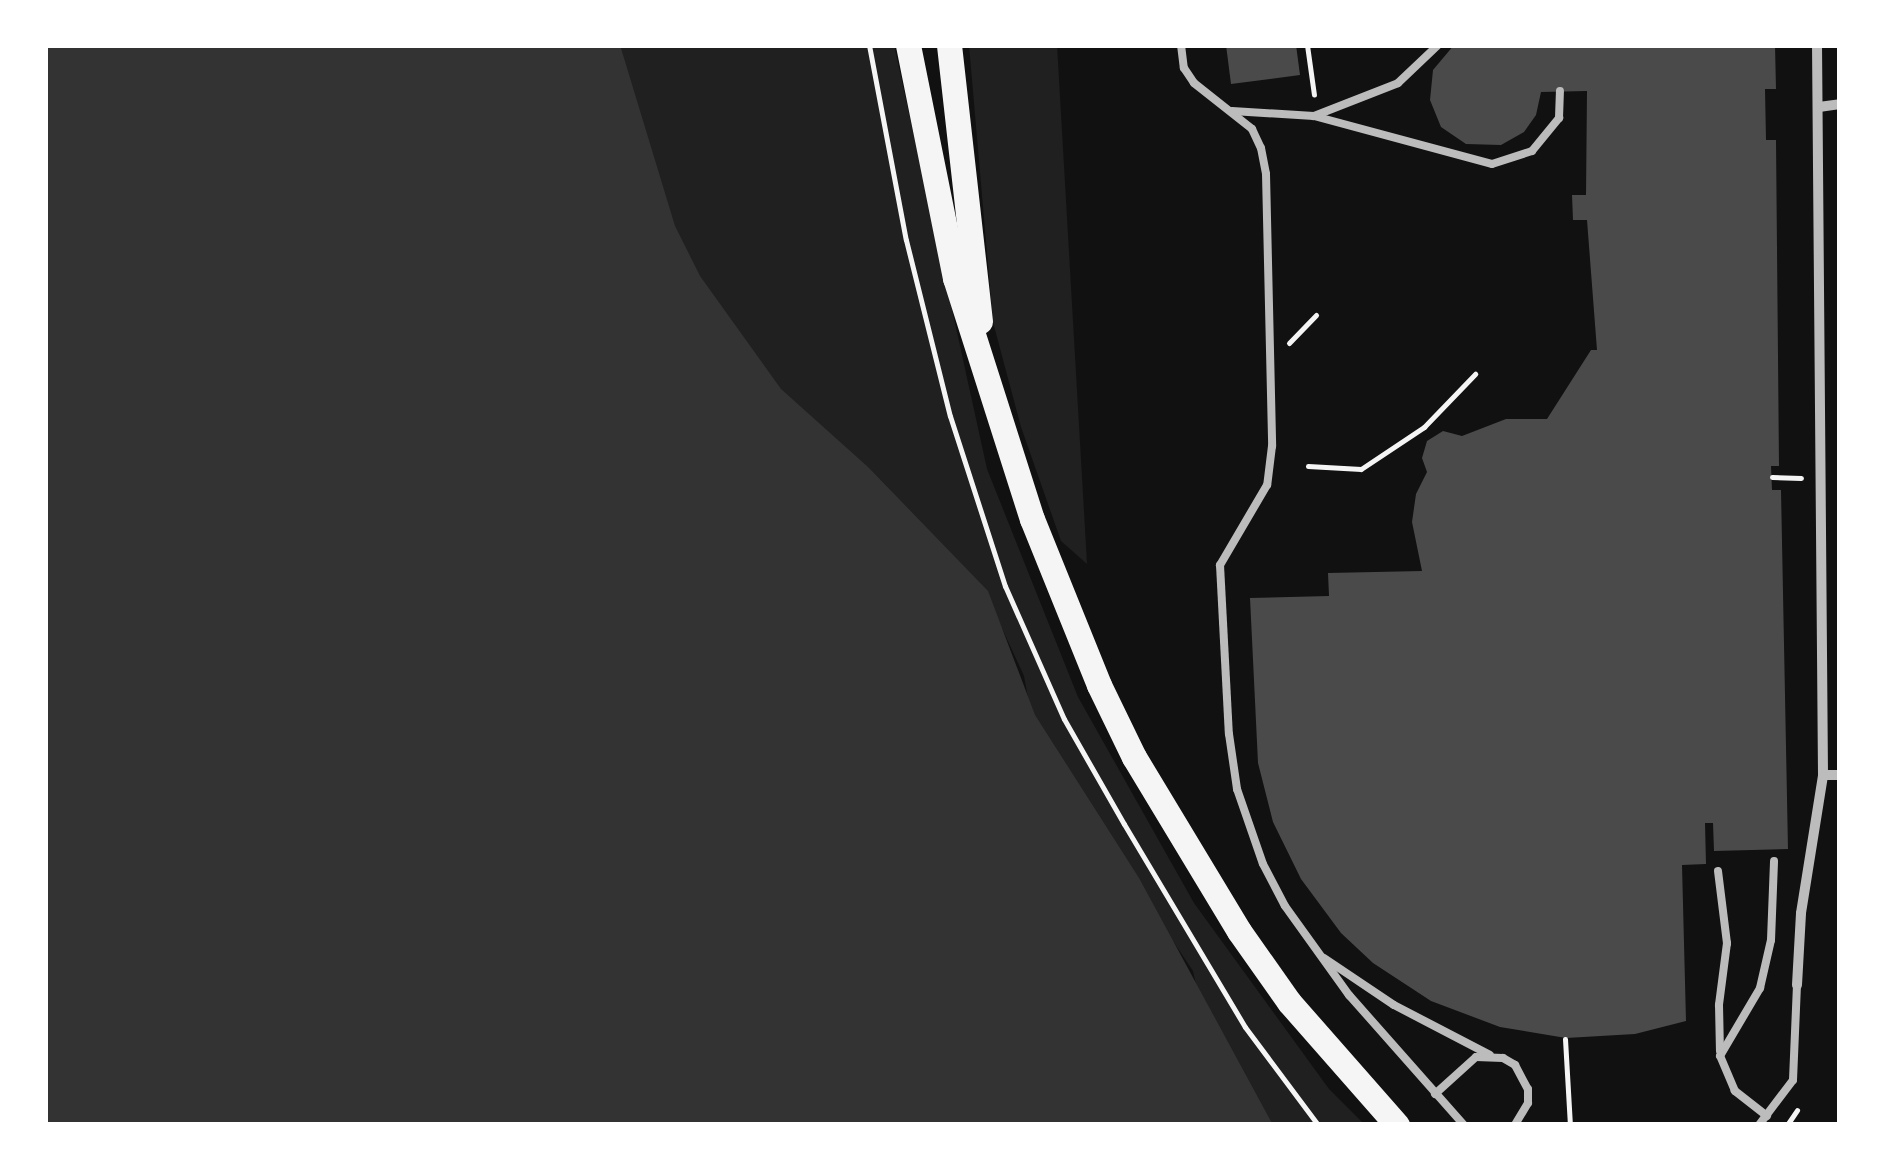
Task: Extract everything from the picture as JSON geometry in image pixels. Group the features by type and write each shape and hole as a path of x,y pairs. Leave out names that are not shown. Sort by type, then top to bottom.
{"highway":[{"path":"908,45 955,278 1032,520 1075,631 1134,757 1198,870 1290,1002 1397,1125"},
{"path":"950,45 982,356"}],"street":[{"path":"1797,985 1801,914 1823,774 1818,478 1824,444 1816,45"},
{"path":"1819,107 1840,104"},
{"path":"1824,444 1840,444"},
{"path":"1823,774 1840,775"}],"lane":[{"path":"1181,45 1184,68 1194,83 1252,129 1262,148 1266,174 1272,446 1268,485 1220,564 1228,734 1236,789 1255,847 1286,906 1320,955 1464,1125"},
{"path":"1314,116 1398,84 1438,45"},
{"path":"1232,111 1314,116 1492,164 1532,151 1559,118 1560,91"},
{"path":"1720,1056 1760,988 1771,940 1774,861"},
{"path":"1718,871 1726,943 1720,1056 1735,1091 1767,1116"},
{"path":"1320,955 1394,1005 1515,1065 1524,1076 1528,1103 1515,1125"},
{"path":"1759,1125 1794,1080 1797,985"},
{"path":"1435,1094 1464,1064 1490,1055"}],"path":[{"path":"1307,45 1314,95"},
{"path":"1289,342 1316,314"},
{"path":"1308,466 1361,469 1424,427 1475,374"},
{"path":"1772,477 1802,478"},
{"path":"1564,1039 1570,1125"}],"shaded area":[{"path":"45,45 620,45 675,226 700,276 781,389 868,467 988,591 1035,715 1139,878 1273,1125 45,1125"},
{"path":"593,45 894,45 987,469 1078,697 1194,903 1329,1089 1365,1125 1258,1125 1206,1029 1193,971 1035,735 1024,676 995,613 772,397 711,310"},
{"path":"969,45 1057,45 1087,564 1061,541 1021,427 993,322"}],"building":[{"path":"1226,45 1296,45 1300,75 1231,84"},
{"path":"1454,45 1775,45 1776,89 1765,89 1766,140 1776,140 1779,466 1771,466 1772,490 1781,490 1788,849 1714,851 1713,823 1705,823 1706,864 1682,865 1686,1021 1635,1034 1566,1038 1500,1027 1431,1001 1373,963 1341,933 1301,879 1273,822 1258,763 1250,598 1329,596 1328,573 1422,571 1412,522 1416,494 1427,472 1422,458 1427,441 1443,431 1462,436 1506,419 1547,419 1591,350 1597,350 1587,220 1573,220 1572,195 1586,195 1587,91 1541,92 1536,115 1524,132 1501,145 1466,144 1441,127 1430,100 1433,70"}]}
